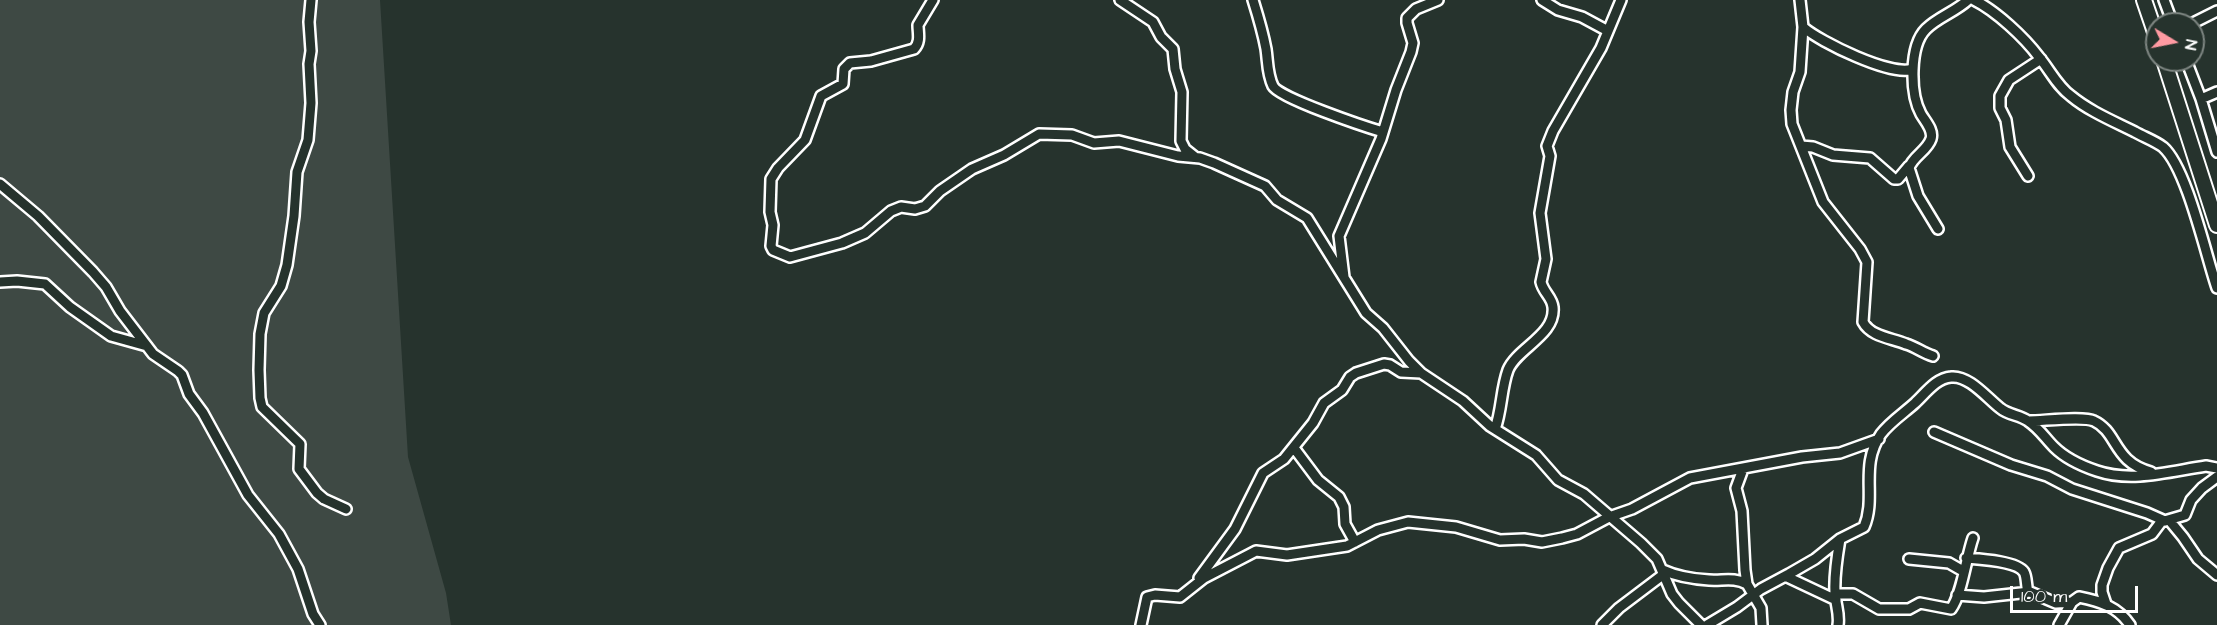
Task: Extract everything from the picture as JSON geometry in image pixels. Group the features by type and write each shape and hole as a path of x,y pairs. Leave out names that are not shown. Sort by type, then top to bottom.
{"highway":[{"path":"2168,72 2217,225"}],"street":[{"path":"311,0 309,64 311,103 308,140 297,172 287,265 281,286 264,313 260,334 260,398 264,411 298,441 301,452 298,467 317,493 324,499 346,509"},
{"path":"933,0 918,25 920,34 914,49 871,61 850,63 844,69 843,84 821,96 805,140 778,168 771,179 770,212 773,231 771,246 775,252 790,257 842,243 865,233 891,211 901,207 915,209 925,206 940,191 972,169 1004,155 1039,134 1072,135 1094,143 1119,141 1178,156 1196,158 1258,182 1268,188 1277,200 1303,214 1314,226 1366,313 1383,328 1409,362 1421,373 1463,401 1495,429 1536,455 1558,480 1584,494 1646,548 1657,559 1672,594 1701,625"},
{"path":"1120,0 1154,22 1161,37 1173,49 1175,69 1182,92 1181,141 1185,149 1196,158"},
{"path":"1253,0 1267,51 1268,74 1276,90 1329,113 1383,132"},
{"path":"1345,279 1339,236 1383,132 1413,46 1407,18 1416,9 1438,0"},
{"path":"1542,0 1558,10 1582,17 1608,31"},
{"path":"1495,429 1500,417 1509,369 1517,357 1544,331 1552,312 1549,295 1541,282 1546,259 1540,213 1550,156 1546,146 1601,48 1621,0"},
{"path":"1800,0 1803,27 1800,72 1793,92 1792,124 1823,202 1860,249 1867,262 1863,317 1865,326 1883,337 1908,344 1918,351 1933,356"},
{"path":"1801,146 1813,147 1830,154 1870,158 1894,179 1898,179 1932,136 1919,110 1912,69 1923,32 1935,20 1957,10 1968,0"},
{"path":"1974,0 1986,6 2025,41 2070,96 2153,141 2168,154 2181,175 2190,199 2217,288"},
{"path":"1803,27 1826,42 1859,57 1899,72 1912,69"},
{"path":"2028,176 2010,147 2006,120 2000,108 2000,96 2009,80 2041,58"},
{"path":"2191,72 2217,152"},
{"path":"2201,99 2217,92"},
{"path":"1909,166 1918,196 1938,229"},
{"path":"0,184 38,216 106,286 120,311 153,354 182,375 189,394 203,412 248,495 279,534 298,569 313,614 321,625"},
{"path":"0,282 45,284 70,307 111,336 147,346"},
{"path":"1194,585 1235,529 1263,473 1284,459 1294,448 1313,423 1324,403 1342,390 1350,377 1384,364 1401,372 1421,373"},
{"path":"1707,625 1815,559 1840,539 1865,525 1868,505 1868,466 1879,439 1893,422 1941,379 1956,377 1982,390 2002,410 2029,421 2069,459 2108,474 2133,477 2206,466 2217,468"},
{"path":"2029,421 2082,419 2094,421 2104,429 2120,453 2130,463 2140,470 2156,474"},
{"path":"1934,432 2011,465 2047,476 2072,489 2167,521 2183,537 2198,559 2217,575"},
{"path":"1141,625 1147,597 1155,595 1176,598 1204,578 1256,551 1287,555 1347,546 1394,524 1412,522 1456,527 1496,539 1524,539 1542,542 1577,534 1610,517 1632,509 1690,478 1802,457 1840,453 1879,439"},
{"path":"1294,448 1318,480 1339,497 1344,507 1345,524 1355,542"},
{"path":"1743,469 1736,488 1742,511 1747,584 1761,608 1762,625"},
{"path":"2106,604 2102,585 2117,550 2125,544 2152,534 2159,524 2185,515 2191,500 2217,477"},
{"path":"1785,576 1835,597 1853,594 1863,598 1875,608 1909,609 1920,603 1950,609 1957,595 1973,538"},
{"path":"1838,625 1839,612 1835,597 1840,539"},
{"path":"1966,558 1988,560 2021,569 2028,592"},
{"path":"1909,559 1949,563 1963,571"},
{"path":"1664,572 1709,580 1733,579 1747,584"},
{"path":"1602,625 1619,608 1664,572"},
{"path":"1957,595 1984,597 2028,592 2036,593 2056,603 2072,602"},
{"path":"2059,625 2072,602 2079,597 2106,604 2122,614 2130,625"}],"shaded area":[{"path":"0,0 380,0 408,457 446,593 451,625 0,625"}]}
